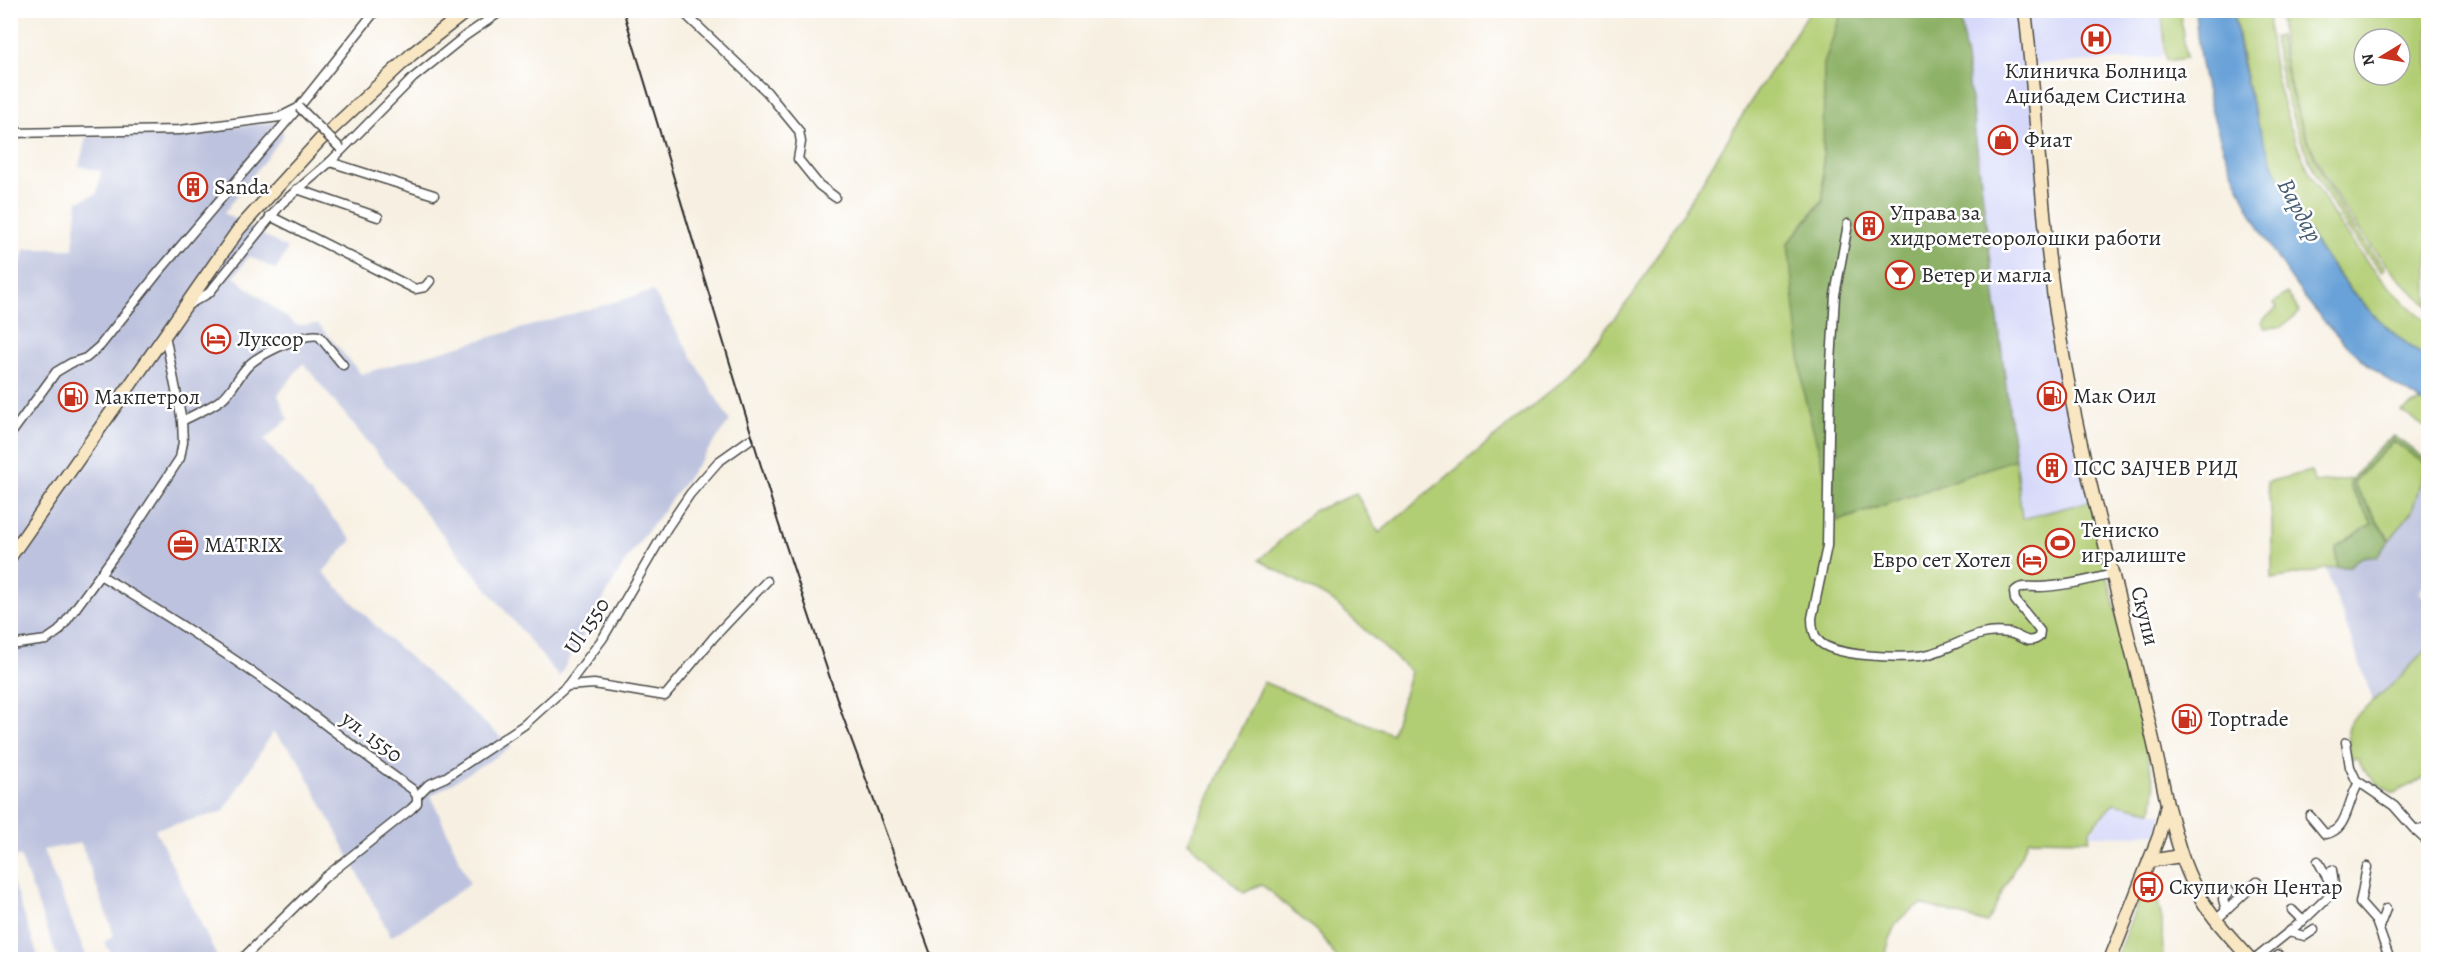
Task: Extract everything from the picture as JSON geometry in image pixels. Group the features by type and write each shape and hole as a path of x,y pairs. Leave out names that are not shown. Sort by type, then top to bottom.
{"street":[{"path":"12,429 56,372 71,363 86,358 100,346 157,274 299,108 376,10"},
{"path":"10,557 239,229 320,140 411,54 468,10"},
{"path":"185,306 209,293 270,216 297,189 330,162 420,71 502,10"},
{"path":"681,10 767,92 799,131 801,142 798,159 819,185 835,197"},
{"name":"Скупи","path":"2025,10 2062,349 2080,438 2167,804 2181,856 2195,888 2216,920 2253,960"},
{"path":"10,133 180,130 280,117 299,108"},
{"path":"299,108 341,149"},
{"path":"330,162 434,195"},
{"path":"297,189 378,217"},
{"path":"270,216 415,289 425,287 430,281"},
{"path":"1848,224 1835,306 1829,421 1827,546 1812,618 1812,629 1818,641 1840,652 1902,656 1925,655 1982,634 2011,633 2025,641 2034,641 2039,637 2040,631 2015,600 2016,589 2026,586 2068,584 2113,574"},
{"path":"10,645 53,637 100,575 180,458 183,442 182,422 166,351 165,335"},
{"path":"182,422 222,399 249,365 272,351 310,335 319,336 343,365"},
{"name":"Ul 1550","path":"417,796 428,785 454,772 524,725 567,686 603,638 667,528 690,494 718,462 749,440"},
{"name":"ул. 1550","path":"100,575 298,704 363,755 412,789 417,796"},
{"path":"567,686 594,684 665,696 714,637 767,581"},
{"path":"2346,742 2350,767 2359,783 2394,806 2428,842"},
{"path":"2310,816 2325,834 2336,831 2341,826 2359,783"},
{"path":"241,960 331,872 411,809 417,802 417,796"},
{"path":"2110,960 2159,836 2167,804"},
{"path":"2416,831 2428,826"},
{"path":"2149,861 2181,856"},
{"path":"2253,960 2303,921 2333,892 2334,885 2318,861"},
{"path":"2367,867 2360,903 2379,927 2390,960"},
{"path":"2216,920 2257,882"},
{"path":"2226,911 2223,899 2230,891"},
{"path":"2379,927 2386,909"},
{"path":"2292,910 2303,921"},
{"path":"2288,932 2305,936 2314,930"}],"shaded area":[{"path":"1960,11 2160,11 2163,53 2160,58 2034,64 2057,313 2096,500 2022,519"},
{"path":"282,121 283,136 224,213 288,249 276,270 249,256 234,277 296,325 318,324 361,374 653,291 730,421 624,563 559,677 303,363 278,395 288,419 264,440 352,540 323,572 387,637 512,747 431,796 470,884 391,937 297,757 273,732 223,812 155,829 218,959 115,959 104,942 114,935 81,843 43,850 86,955 77,959 58,959 20,856 11,858 10,289 25,249 73,249 78,201 97,194 101,171 79,166 86,137 190,132"},
{"path":"2428,455 2428,580 2419,592 2428,600 2428,648 2373,701 2326,569 2350,567 2356,559 2368,555 2377,557 2412,511"},
{"path":"2114,803 2163,814 2157,834 2089,835"},
{"path":"10,877 39,959 16,959 11,943"}],"green space":[{"path":"1810,11 1842,11 1824,64 1823,199 1788,243 1839,521 2015,459 2022,519 2091,501 2155,788 2152,811 2114,803 2090,830 2089,840 2029,839 1987,923 1922,904 1897,922 1882,960 1337,959 1321,935 1261,884 1244,893 1188,842 1263,682 1392,734 1411,672 1333,601 1259,560 1313,511 1356,494 1379,533 1566,378 1633,295 1756,93"},
{"path":"1842,11 1960,11 2015,459 1838,521 1804,395 1788,243 1823,202 1824,64"},
{"path":"2234,11 2268,11 2272,56 2282,100 2296,142 2315,184 2338,223 2365,259 2395,293 2428,323 2428,359 2399,337 2345,283 2301,221 2268,153 2256,118"},
{"path":"2280,11 2428,11 2428,306 2370,245 2345,210 2324,174 2306,135 2293,95 2284,53"},
{"path":"2180,13 2186,58 2166,61 2162,15"},
{"path":"2279,36 2293,100 2316,160 2346,216 2385,268 2382,272 2342,220 2310,162 2288,101 2280,69 2274,37"},
{"path":"2287,293 2300,312 2281,327 2265,328 2261,322 2277,308 2274,303"},
{"path":"2421,401 2428,406 2428,429 2401,411"},
{"path":"2394,436 2427,460 2426,465 2393,441 2353,483 2389,540 2377,557 2358,559 2350,567 2337,567 2336,548 2372,523 2350,486 2350,481 2379,447"},
{"path":"2393,441 2426,465 2412,511 2390,540 2353,483"},
{"path":"2311,471 2315,483 2351,479 2350,487 2372,523 2336,548 2337,567 2272,579 2272,519 2267,482"},
{"path":"2428,648 2428,776 2394,793 2372,779 2357,758 2350,759 2348,730 2351,720 2394,683"},
{"path":"2151,870 2162,920 2163,959 2115,960"}],"water":[{"path":"2195,11 2234,11 2242,61 2254,111 2271,160 2293,206 2320,251 2352,291 2388,328 2428,359 2428,406 2382,376 2344,341 2309,302 2278,259 2251,213 2229,164 2213,113 2201,62"}],"railway":[{"path":"623,10 778,522 843,717 933,960"}],"place":[{"name":"Клиничка Болница Аџибадем Систина","path":"2096,39"},
{"name":"Фиат","path":"2003,140"},
{"name":"Sanda","path":"193,187"},
{"name":"Управа за хидрометеоролошки работи","path":"1869,226"},
{"name":"Ветер и магла","path":"1900,275"},
{"name":"Луксор","path":"216,339"},
{"name":"Мак Оил","path":"2052,396"},
{"name":"Макпетрол","path":"73,397"},
{"name":"ПСС ЗАЈЧЕВ РИД","path":"2052,468"},
{"name":"Тениско игралиште","path":"2060,543"},
{"name":"MATRIX","path":"183,545"},
{"name":"Евро сет Хотел","path":"2032,560"},
{"name":"Toptrade","path":"2187,719"},
{"name":"Скупи кон Центар","path":"2148,887"}],"water label":[{"name":"Вардар","path":"2300,210"}]}
